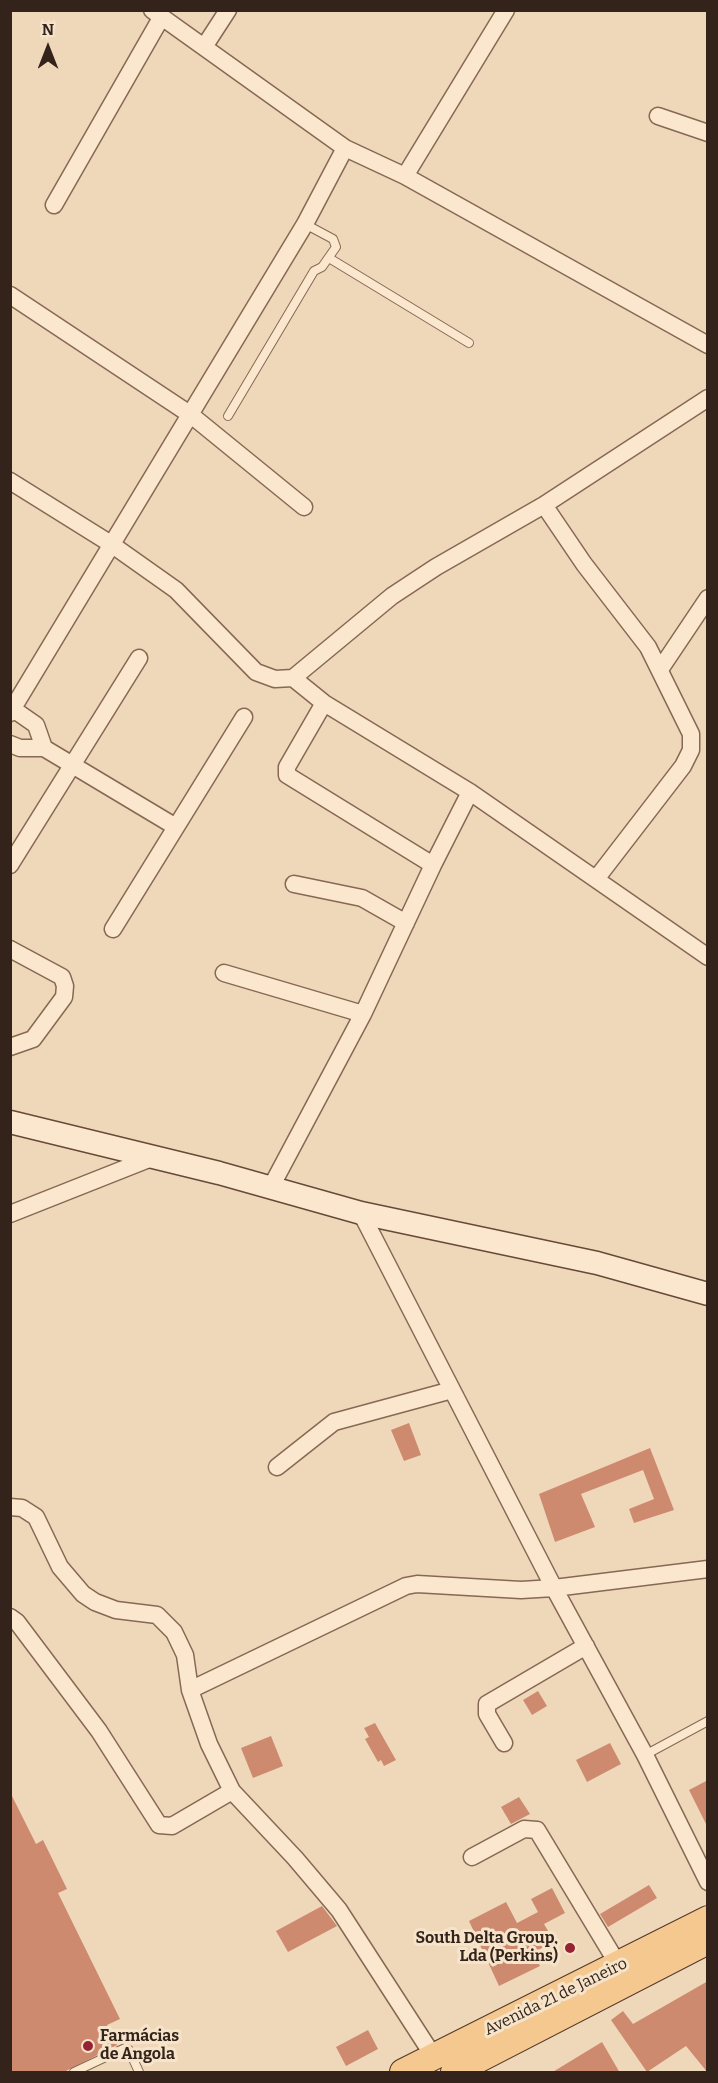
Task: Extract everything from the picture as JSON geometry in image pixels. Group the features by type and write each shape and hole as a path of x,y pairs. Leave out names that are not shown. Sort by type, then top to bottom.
{"main road":[{"path":"10,1122 271,1187 361,1213 597,1263 708,1294"},
{"name":"Avenida 21 de Janeiro","path":"403,2073 619,1966 708,1919"},
{"name":"Avenida 21 de Janeiro","path":"469,2069 708,1941"}],"street":[{"path":"204,47 228,10"},
{"path":"405,176 506,10"},
{"path":"54,205 156,14 345,148 405,176 708,345"},
{"path":"658,116 708,133"},
{"path":"44,748 36,725 12,711 305,224 345,148"},
{"path":"10,295 191,415 304,507"},
{"path":"293,678 392,596 436,567 544,505 708,398"},
{"path":"10,481 111,544 176,591 256,672 274,678 293,678 324,703 470,792 708,957"},
{"path":"544,505 584,564 633,625 660,668 691,734 691,750 683,766 596,879"},
{"path":"660,668 708,598"},
{"path":"10,865 139,658"},
{"path":"324,703 287,767 287,775 433,865"},
{"path":"112,929 244,717"},
{"path":"10,744 20,748 44,748 176,827"},
{"path":"271,1187 363,1014 470,792"},
{"path":"294,884 362,898 406,923"},
{"path":"10,949 62,977 65,986 64,997 33,1040 10,1047"},
{"path":"224,973 363,1014"},
{"path":"10,1214 154,1157"},
{"path":"361,1213 554,1588 645,1755 708,1882"},
{"path":"277,1467 334,1422 452,1389"},
{"path":"10,1507 22,1508 36,1517 60,1567 89,1598 116,1610 157,1615 164,1619 181,1642 190,1690 209,1744 232,1791 295,1858 339,1910 434,2057"},
{"path":"190,1690 406,1586 417,1584 521,1590 708,1569"},
{"path":"10,1617 17,1622 99,1731 159,1825 172,1826 232,1791"},
{"path":"504,1743 487,1714 488,1704 586,1646"},
{"path":"472,1857 524,1829 537,1830 619,1966"}],"lane":[{"path":"228,416 314,271 329,258 336,247 336,242 305,224"},
{"path":"329,258 469,343"},
{"path":"645,1755 708,1721"},
{"path":"74,2073 125,2048 129,2050 139,2073"}],"building":[{"path":"409,1423 421,1455 404,1461 391,1430"},
{"path":"650,1448 674,1510 634,1523 629,1509 654,1499 643,1470 581,1494 595,1527 555,1542 539,1494"},
{"path":"538,1691 547,1706 532,1715 523,1700"},
{"path":"375,1723 396,1760 384,1766 381,1760 378,1762 365,1739 369,1737 364,1728"},
{"path":"271,1736 283,1766 253,1778 241,1748"},
{"path":"610,1743 621,1764 587,1782 576,1760"},
{"path":"708,1780 708,1828 689,1790"},
{"path":"10,1792 36,1844 43,1840 67,1889 58,1893 120,2019 107,2025 117,2045 62,2073 10,2073"},
{"path":"519,1797 530,1814 511,1824 501,1807"},
{"path":"649,1885 657,1898 608,1927 600,1914"},
{"path":"552,1888 565,1913 544,1924 554,1941 533,1953 540,1966 499,1986 469,1921 506,1902 517,1923 538,1912 531,1899"},
{"path":"322,1906 337,1926 288,1952 276,1931"},
{"path":"708,1981 708,2073 686,2046 647,2072 611,2020 623,2011 633,2024"},
{"path":"368,2030 378,2049 346,2066 336,2047"},
{"path":"602,2042 620,2073 551,2073"}],"place":[{"name":"South Delta Group, Lda (Perkins)","path":"570,1948"},
{"name":"Farmácias de Angola","path":"88,2046"}]}
